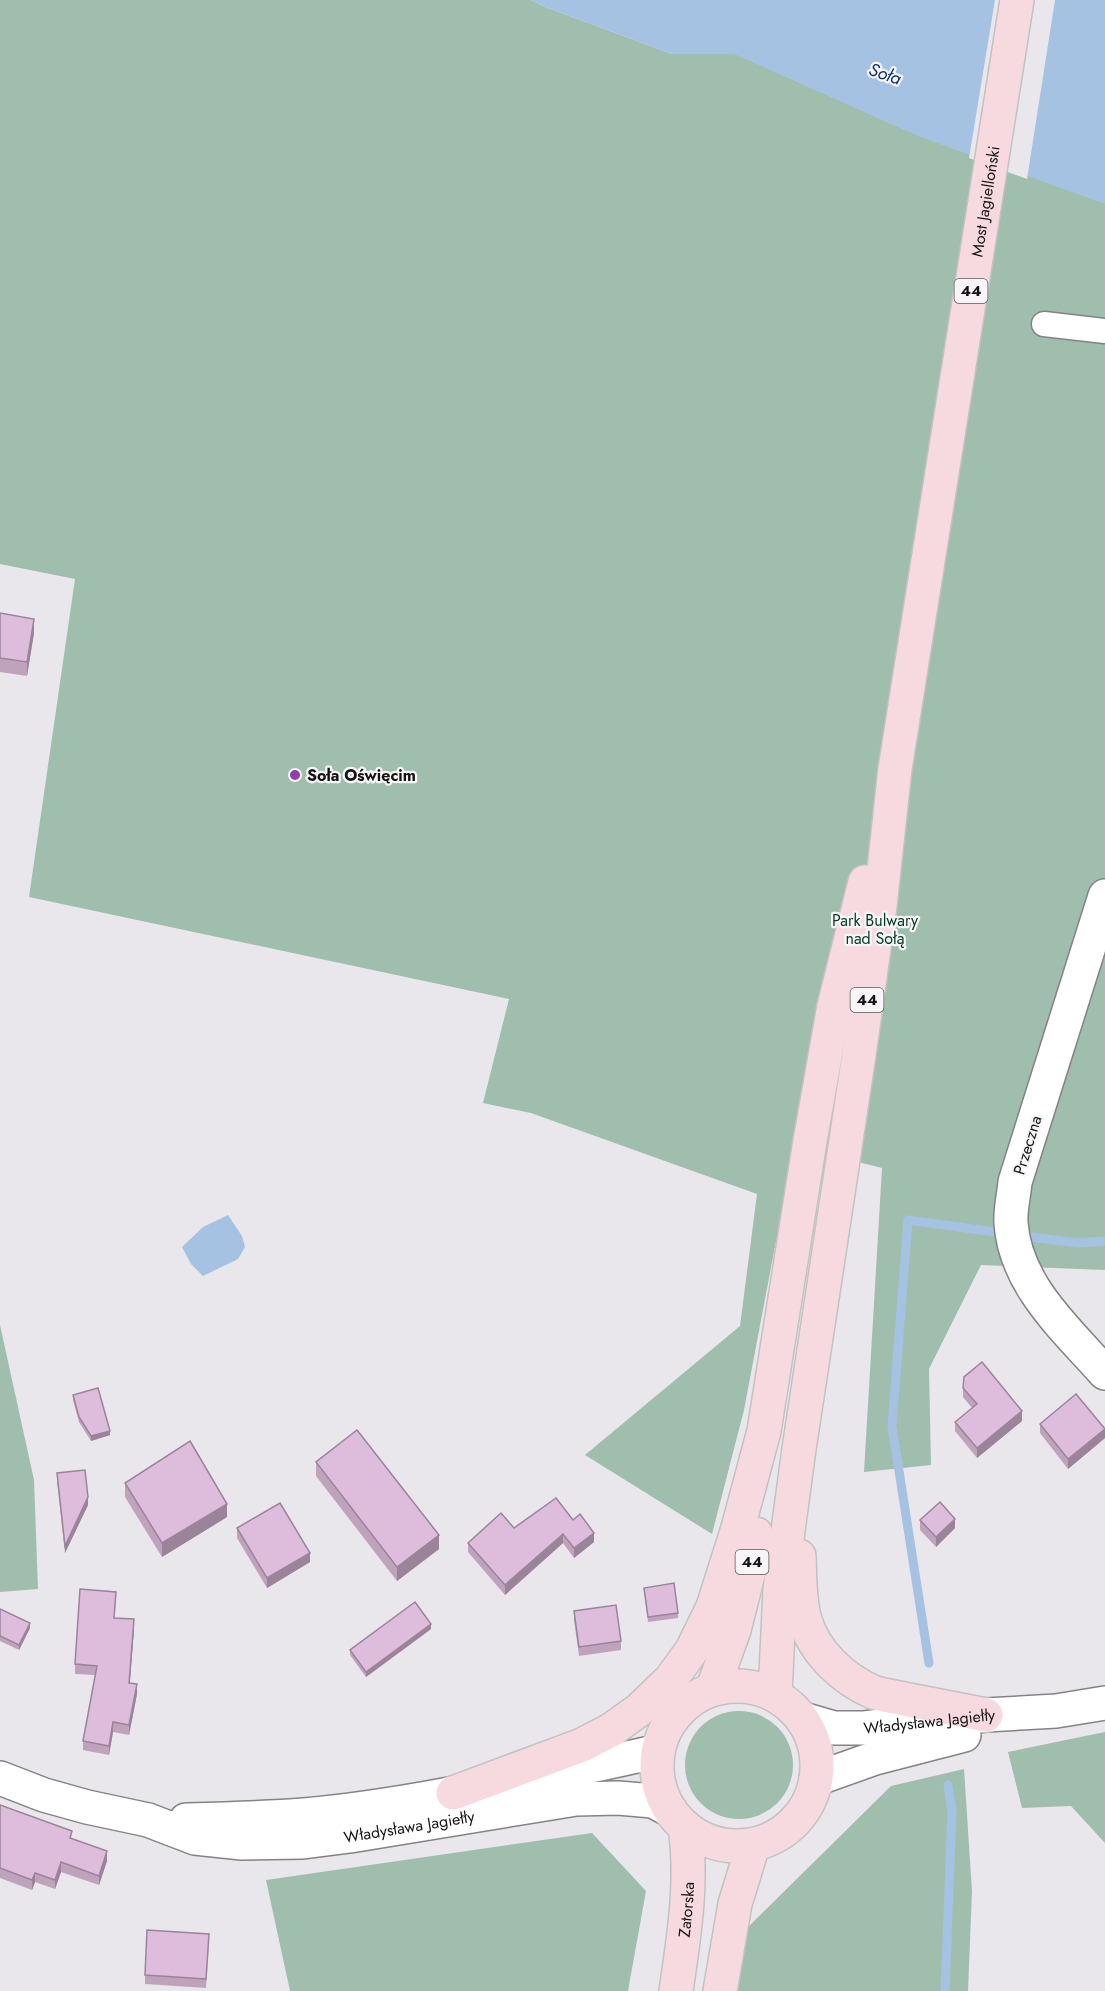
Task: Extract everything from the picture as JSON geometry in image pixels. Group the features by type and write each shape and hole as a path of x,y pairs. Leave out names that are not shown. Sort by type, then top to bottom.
{"main road":[{"name":"Most Jagielloński","path":"895,769 1017,0"},
{"name":"44","path":"713,1688 734,1630 752,1563 759,1516 764,1431 834,1006 895,769"},
{"name":"44","path":"775,1695 780,1590 880,906 895,769"},
{"path":"453,1794 582,1744 611,1730 639,1710 671,1679 693,1650 713,1607 738,1528 764,1431"},
{"path":"799,1449 800,1585 805,1620 814,1642 845,1675 858,1685 876,1693 986,1715"},
{"path":"734,1685 755,1687 775,1695 803,1719 812,1738 817,1758 816,1779 809,1802 795,1822 776,1836 753,1845 729,1846 705,1840 677,1819 660,1792 657,1771 658,1751 664,1730 677,1712 693,1698 713,1688 734,1685"},
{"name":"Zatorska","path":"676,1991 684,1937 689,1872 677,1819"},
{"path":"720,1991 735,1904 753,1845"}],"street":[{"path":"1044,324 1105,331"},
{"name":"Przeczna","path":"1105,896 1015,1182 1011,1222 1017,1256 1038,1297 1105,1373"},
{"name":"Władysława Jagiełły","path":"816,1779 875,1758 1056,1711 1105,1703"},
{"name":"Władysława Jagiełły","path":"803,1719 834,1728 864,1728 986,1715 1056,1711"},
{"name":"Władysława Jagiełły","path":"148,1821 306,1815 453,1794 658,1751"},
{"name":"Władysława Jagiełły","path":"0,1778 44,1795 148,1821 195,1838 242,1843 303,1842 576,1799 653,1801 677,1819"}],"green space":[{"name":"Park Bulwary nad Sołą","path":"0,0 531,0 672,54 720,54 1105,0 1105,1270 981,1265 929,1369 931,1465 864,1472 882,1168 794,1146 744,1410 712,1534 585,1455 740,1326 757,1194 531,1113 483,1103 509,999 29,897 75,579 0,564"},
{"path":"0,1325 34,1480 38,1589 0,1592"},
{"path":"739,1711 760,1715 777,1727 789,1744 793,1765 789,1786 777,1803 760,1815 739,1819 718,1815 701,1803 689,1786 685,1765 689,1744 701,1727 718,1715"},
{"path":"1105,1732 1105,1843 1071,1806 1022,1808 1008,1752"},
{"path":"964,1769 972,1891 968,1991 735,1991 744,1931 891,1786"},
{"path":"592,1833 646,1891 628,1991 290,1991 266,1880"}],"water":[{"name":"Soła","path":"531,0 1105,0 1105,204 918,136 734,54 672,54"},
{"path":"228,1215 242,1236 245,1247 238,1259 203,1276 191,1264 182,1247 203,1227"}],"pier":[{"path":"995,0 1055,0 1027,179 969,158"}],"building":[{"path":"0,613 34,619 27,662 0,658"},
{"path":"982,1362 1022,1411 977,1448 955,1422 977,1404 963,1388 964,1377"},
{"path":"98,1388 110,1431 91,1436 79,1417 73,1395"},
{"path":"1076,1394 1105,1429 1068,1459 1040,1424"},
{"path":"357,1430 439,1535 397,1567 316,1462"},
{"path":"190,1441 227,1504 162,1543 125,1483"},
{"path":"85,1470 88,1497 65,1546 57,1473"},
{"path":"556,1498 573,1520 580,1514 594,1533 574,1548 563,1534 505,1585 468,1543 501,1513 514,1528"},
{"path":"940,1502 955,1519 936,1537 920,1520"},
{"path":"280,1503 310,1553 267,1578 237,1528"},
{"path":"674,1583 678,1613 648,1617 644,1588"},
{"path":"80,1589 116,1592 114,1618 134,1619 129,1683 137,1684 129,1725 113,1722 109,1746 83,1741 97,1666 75,1664"},
{"path":"415,1602 431,1624 366,1672 350,1650"},
{"path":"616,1605 621,1641 579,1647 574,1611"},
{"path":"0,1609 30,1623 19,1645 0,1636"},
{"path":"0,1805 72,1831 70,1838 107,1851 99,1876 61,1862 55,1880 35,1873 32,1880 0,1868"},
{"path":"147,1930 209,1934 206,1979 145,1975"}],"waterway":[{"path":"929,1663 892,1426 908,1220 995,1232"},
{"path":"1031,1237 1078,1243 1105,1241"},
{"path":"945,1991 952,1811 948,1785"}],"place":[{"name":"Soła Oświęcim","path":"295,775"}]}
